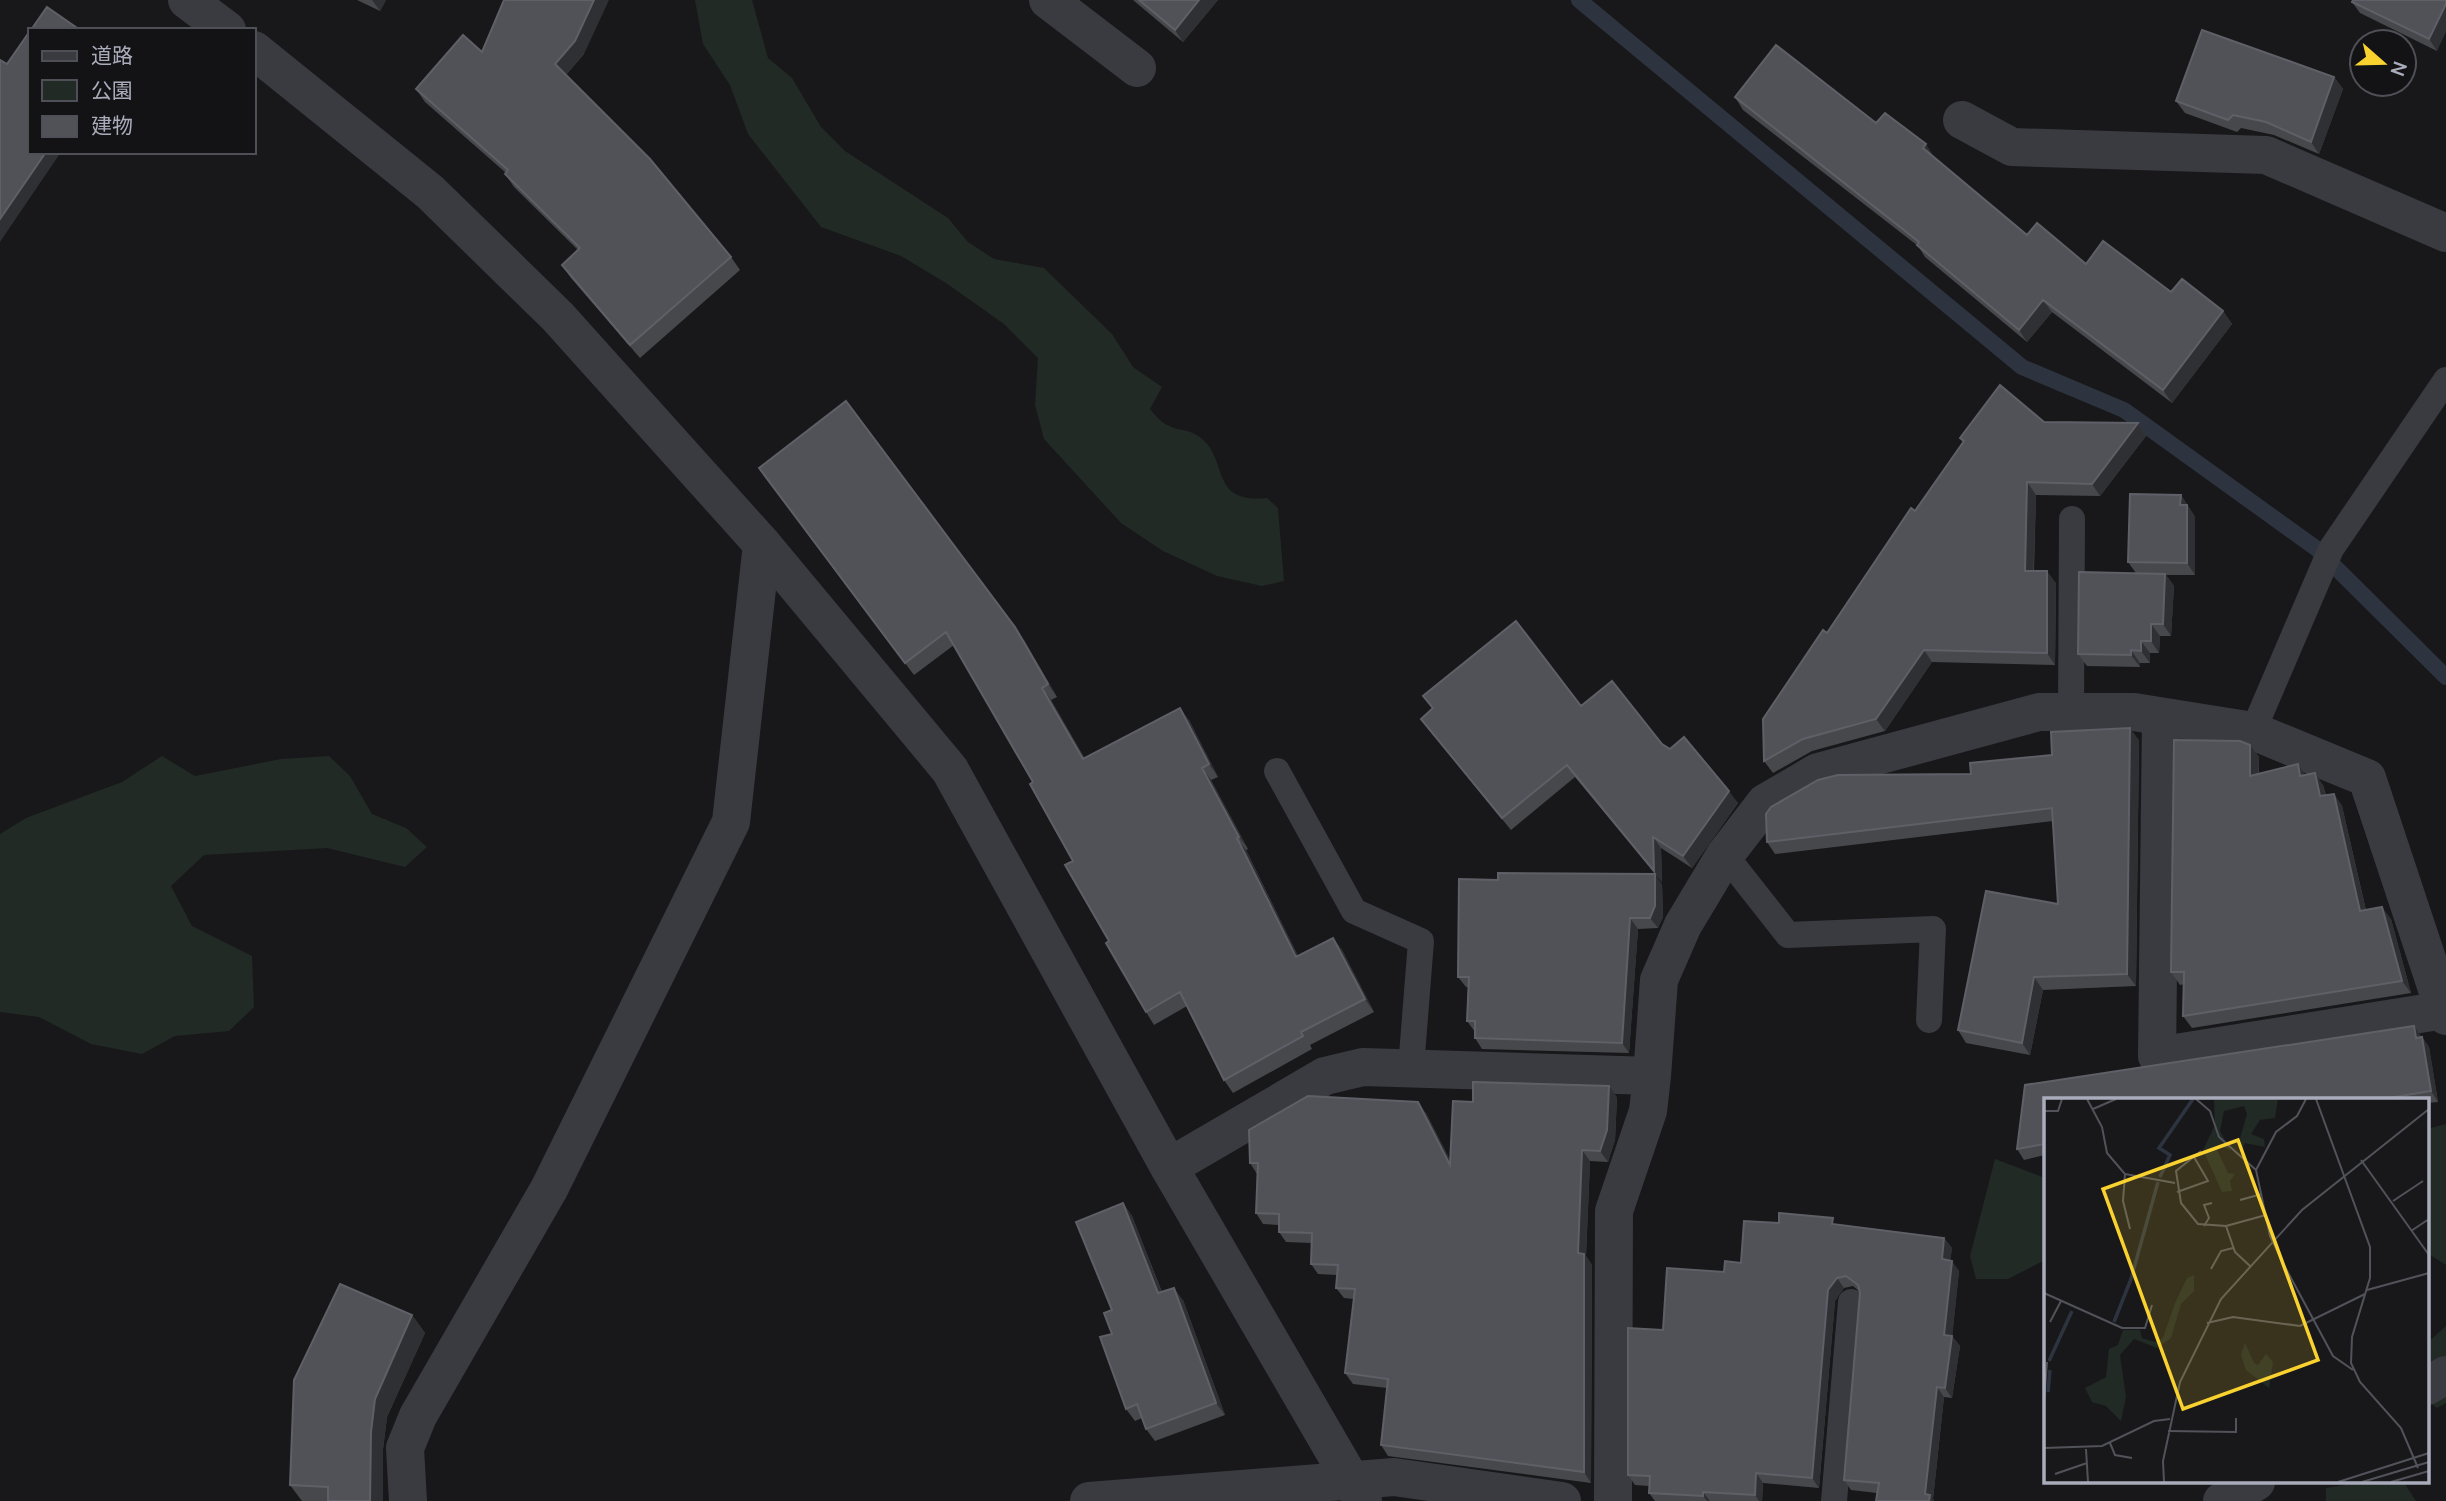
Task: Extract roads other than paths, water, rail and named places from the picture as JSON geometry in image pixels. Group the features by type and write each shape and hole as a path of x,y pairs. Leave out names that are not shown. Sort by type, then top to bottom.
{"street":[{"path":"187,0 223,28"},
{"path":"1048,0 1137,68"},
{"path":"256,52 440,201 558,317 762,544 950,771 1169,1167 1358,1492"},
{"path":"1962,120 2012,147 2266,155 2446,233"},
{"path":"408,1501 405,1448 418,1416 549,1189 731,822 762,544"},
{"path":"1613,1501 1614,1211 1648,1111 1659,980 1683,925 1725,855 1765,803 1818,772 2039,712 2134,712 2253,731 2367,778 2445,1013 2157,1056 2161,717"},
{"path":"1169,1167 1325,1076 1363,1067 1652,1076"},
{"path":"2428,1385 2446,1375"},
{"path":"1089,1501 1358,1492 1394,1477 1562,1501"},
{"path":"2222,1501 2252,1484"}],"lane":[{"path":"2253,731 2331,549 2446,380"},
{"path":"2071,712 2072,519"},
{"path":"1277,771 1354,911 1421,941 1411,1068"},
{"path":"1725,855 1788,934 1933,929 1929,1020"},
{"path":"1834,1501 1851,1303"}],"waterway":[{"path":"1579,0 2022,367 2124,410 2317,549 2446,677"}]}
